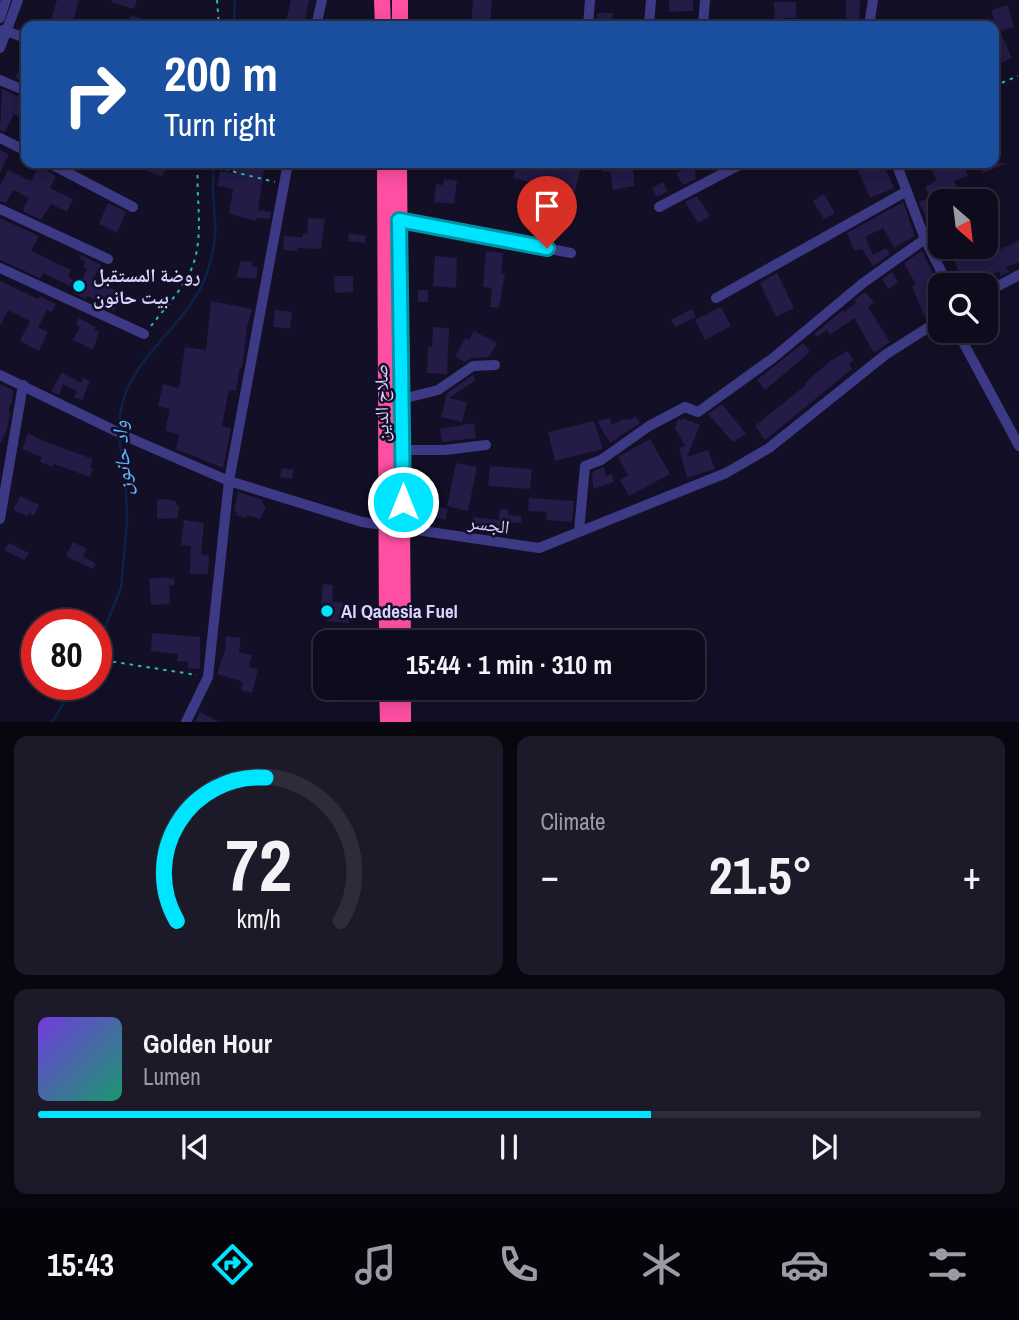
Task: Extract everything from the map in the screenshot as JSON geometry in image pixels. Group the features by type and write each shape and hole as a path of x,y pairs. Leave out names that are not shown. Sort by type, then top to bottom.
{"highway":[{"path":"382,0 383,21"},
{"path":"400,0 400,21"},
{"name":"صلاح الدين","path":"385,168 387,630"},
{"name":"صلاح الدين","path":"399,168 402,630"},
{"path":"387,700 388,722"},
{"path":"403,700 403,722"}],"street":[{"path":"0,18 6,0"},
{"path":"0,48 3,30 18,0"},
{"path":"317,21 322,0"},
{"path":"588,21 590,0"},
{"path":"649,21 651,0"},
{"path":"703,21 705,0"},
{"path":"870,21 873,0"},
{"path":"3,30 21,37"},
{"path":"0,80 21,89"},
{"path":"0,138 21,148"},
{"path":"59,168 133,207"},
{"path":"186,722 208,677 229,481 287,168"},
{"path":"659,207 733,168"},
{"path":"898,168 925,239 942,273"},
{"path":"716,298 906,191"},
{"path":"0,209 108,259"},
{"path":"399,220 571,253"},
{"path":"579,531 585,466 601,460 649,426 685,407 698,412 773,358 863,283 925,239"},
{"path":"0,268 144,334"},
{"path":"998,286 1019,275"},
{"name":"الجسر","path":"0,375 132,439 229,481 362,522 539,548 726,473 769,448 885,355 928,328"},
{"path":"964,343 1015,430 1019,446"},
{"path":"402,400 438,390 473,366 495,365"},
{"path":"0,519 3,481 23,386"},
{"path":"402,450 445,450 486,445"}],"path":[{"path":"217,0 219,21"},
{"path":"999,84 1018,76"},
{"path":"144,334 190,273 197,252 198,168"},
{"path":"223,168 285,184"},
{"path":"112,662 208,677"}],"building":[{"path":"57,0 79,0 73,21 51,21"},
{"path":"137,0 134,9 111,2"},
{"path":"291,0 309,0 305,21 286,21"},
{"path":"473,0 492,0 490,21 471,21"},
{"path":"669,0 693,0 693,11 669,12"},
{"path":"846,0 860,0 859,21 846,21"},
{"path":"774,2 796,2 796,18 775,21"},
{"path":"1008,5 1014,27 1000,31 1012,58 999,64 999,21 987,21 994,19 991,10"},
{"path":"597,13 613,13 612,21 596,21"},
{"path":"130,15 145,20 145,21 128,21"},
{"path":"20,66 21,81 15,78"},
{"path":"2,89 21,98 21,116 14,114 5,132 0,130"},
{"path":"0,150 9,154 0,173"},
{"path":"38,168 56,176 50,188 73,199 67,212 51,204 41,220 24,212 23,208 29,198 13,190 6,203 0,201 0,186 8,170 31,181"},
{"path":"140,168 166,168 162,177"},
{"path":"237,168 264,168 258,210 271,212 270,219 256,218 256,221 229,214 233,189 217,186 220,171 236,174"},
{"path":"516,168 581,168 575,192 513,178"},
{"path":"603,168 633,168 634,186 613,190 610,171 603,172"},
{"path":"695,168 696,179 683,185 676,173"},
{"path":"857,168 885,168 894,188 870,198"},
{"path":"930,168 965,168 968,176 954,181 958,189 928,189 928,194 925,187 937,180"},
{"path":"981,168 996,168 983,173"},
{"path":"444,179 457,181 454,204 434,202 436,184 443,185"},
{"path":"663,182 668,191 657,197 652,188"},
{"path":"824,194 835,213 824,219 813,201"},
{"path":"697,196 710,216 698,223 685,202"},
{"path":"928,199 928,223 919,202"},
{"path":"903,202 915,236 894,248 883,228 865,237 873,255 886,248 890,254 873,266 862,249 854,250 847,233"},
{"path":"108,203 126,212 117,233 99,224"},
{"path":"0,218 39,236 31,251 71,270 68,277 80,283 87,269 83,267 86,262 80,258 81,255 101,265 93,279 122,293 114,311 99,305 101,302 73,293 72,287 43,273 40,278 0,260"},
{"path":"308,218 325,219 321,249 283,250 284,236 302,237 303,233 307,234"},
{"path":"349,233 366,236 365,243 348,241"},
{"path":"1019,240 1019,262 1006,267 1009,272 1001,276 999,271 959,273 954,260 998,259 998,250"},
{"path":"486,251 503,253 501,274 505,274 499,308 490,307 492,288 483,287"},
{"path":"922,251 933,273 928,273 928,314 924,316 912,286 916,285 904,263"},
{"path":"435,256 457,258 456,288 433,286"},
{"path":"241,261 252,262 252,266 258,267 256,279 236,277"},
{"path":"892,272 898,283 888,289 882,279"},
{"path":"777,273 794,308 776,317 760,283"},
{"path":"334,276 353,276 353,292 335,293"},
{"path":"0,281 38,299 40,296 56,304 52,312 47,310 38,327 48,332 39,351 20,341 30,321 8,310 0,326"},
{"path":"418,290 428,290 428,302 418,302"},
{"path":"865,292 874,302 868,307 890,342 874,353 854,318 830,335 827,330 817,337 814,334 856,303 854,300"},
{"path":"211,301 252,309 242,368 236,391 229,390 222,426 231,428 223,468 176,449 179,434 165,431 170,409 158,406 163,384 179,388 185,347 206,350"},
{"path":"721,307 731,326 705,340 695,320"},
{"path":"692,309 696,317 675,327 671,320"},
{"path":"275,310 292,312 290,329 273,327"},
{"path":"79,318 96,327 94,330 99,332 93,350 73,340 80,327 76,325"},
{"path":"433,327 449,328 447,374 427,373 428,347 432,347"},
{"path":"474,331 497,343 489,357 472,358 465,362 455,357 465,338 469,340"},
{"path":"803,343 810,352 765,390 757,380"},
{"path":"847,351 854,360 849,364 852,369 765,440 755,426 806,385 805,383 829,362"},
{"path":"62,372 81,383 83,378 90,381 82,400 74,397 77,391 63,384 59,395 51,391"},
{"path":"473,375 476,380 449,398 467,402 462,422 441,417 447,393"},
{"path":"0,384 13,390 7,430 0,444"},
{"path":"722,404 746,434 733,442 708,414"},
{"path":"636,416 640,423 610,443 597,421 610,418 612,425"},
{"path":"678,419 700,425 687,457 708,450 715,469 687,478 679,448 685,446 675,428"},
{"path":"594,421 603,449 555,461 548,432"},
{"path":"474,423 476,438 442,442 440,429"},
{"path":"28,433 93,459 90,477 54,464 53,467 40,462 42,457 22,449"},
{"path":"650,439 670,474 629,496 620,480 628,475 618,457"},
{"path":"456,463 477,467 468,511 447,506"},
{"path":"490,466 532,469 530,489 488,486"},
{"path":"604,467 606,476 612,474 614,482 593,489 592,472"},
{"path":"282,468 294,470 292,479 280,477"},
{"path":"238,492 263,500 262,504 266,507 260,519 236,515 237,512 234,511"},
{"path":"20,496 39,505 34,516 13,510"},
{"path":"529,498 574,501 572,522 546,520 547,512 528,511"},
{"path":"157,500 176,501 176,505 179,505 178,518 157,519"},
{"path":"438,507 448,509 445,520 436,518"},
{"path":"500,509 508,509 508,515 521,516 521,523 505,522 504,535 472,530 473,517 499,520"},
{"path":"184,520 204,523 201,554 209,556 208,574 190,574 191,546 181,545"},
{"path":"73,542 87,549 83,556 96,564 93,569 66,556"},
{"path":"9,543 29,553 24,560 4,550"},
{"path":"174,578 174,585 169,586 170,604 151,605 149,579"},
{"path":"323,584 333,585 332,602 350,603 349,623 327,621 328,617 320,616"},
{"path":"152,633 200,637 200,669 188,668 188,662 177,661 178,654 151,651"},
{"path":"226,636 241,638 239,652 252,655 249,667 258,669 252,693 241,690 243,682 217,674 225,650"},
{"path":"200,712 219,722 195,722"}],"waterway":[{"name":"واد حانون","path":"234,21 235,0"},
{"name":"واد حانون","path":"119,428 122,404 130,383 142,364 185,312 207,273 215,234 215,168"},
{"name":"واد حانون","path":"112,610 121,588 127,521 119,435"},
{"name":"واد حانون","path":"52,722 66,700"}],"place":[{"name":"روضة المستقبل بيت حانون","path":"79,286"},
{"name":"Al Qadesia Fuel","path":"327,611"}],"route":[{"path":"403,502 399,220 547,248"}]}
